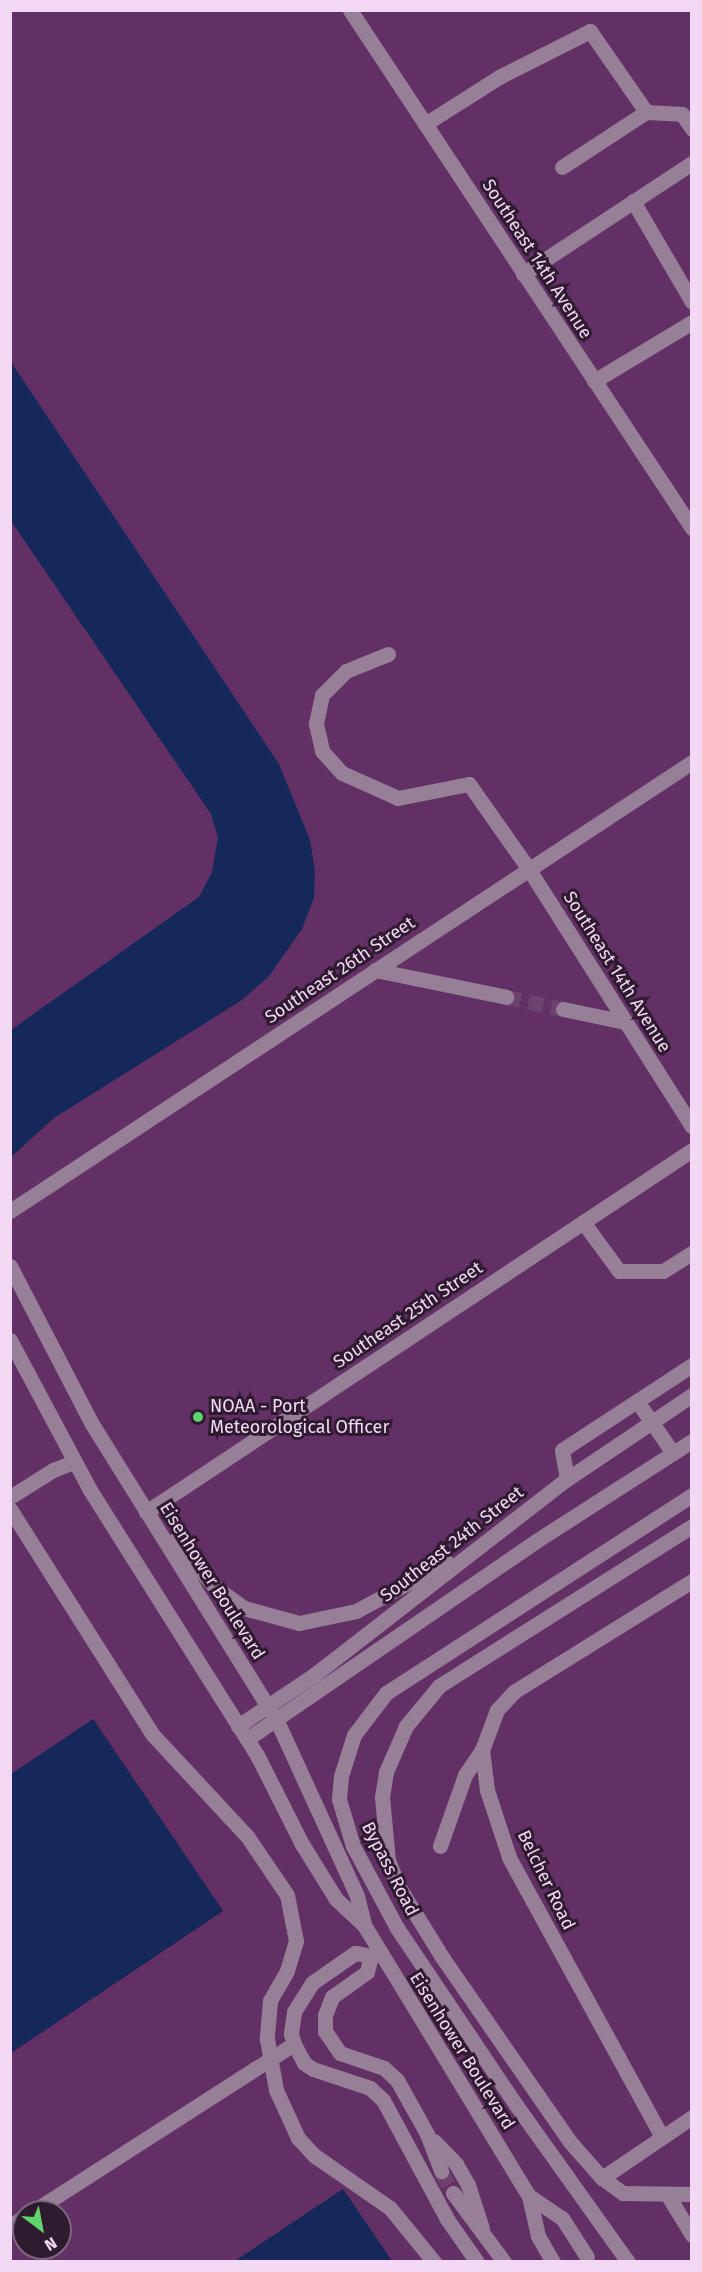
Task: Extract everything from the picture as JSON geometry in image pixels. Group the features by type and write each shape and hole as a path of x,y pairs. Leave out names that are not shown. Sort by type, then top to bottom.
{"street":[{"name":"Southeast 14th Avenue","path":"350,10 692,528"},
{"path":"425,124 499,77 590,31 646,112"},
{"path":"562,167 646,112 682,114 692,129"},
{"path":"524,274 692,163"},
{"path":"633,201 692,302"},
{"path":"594,381 692,322"},
{"name":"Southeast 14th Avenue","path":"388,654 346,671 322,695 316,724 322,751 342,773 398,798 469,784 528,868 692,1126"},
{"name":"Southeast 26th Street","path":"10,1211 692,762"},
{"path":"375,970 506,997"},
{"path":"563,1009 625,1022"},
{"name":"Southeast 25th Street","path":"146,1512 692,1150"},
{"path":"584,1222 619,1271 663,1271 692,1252"},
{"name":"Eisenhower Boulevard","path":"10,1266 92,1424 277,1721 357,1896 374,1953 529,2196 538,2236 553,2262"},
{"name":"Eisenhower Boulevard","path":"10,1340 74,1462 247,1739 336,1899 364,1925"},
{"path":"567,1479 562,1450 692,1365"},
{"name":"Southeast 24th Street","path":"238,1726 314,1675 567,1479 692,1395"},
{"path":"637,1401 673,1453"},
{"path":"247,1739 277,1721 536,1540 692,1441"},
{"path":"10,1497 53,1470 74,1462"},
{"name":"Bypass Road","path":"628,2262 516,2105 398,1928 353,1846 339,1799 341,1776 354,1735 386,1693 692,1495"},
{"path":"10,1509 153,1735 247,1836 286,1895 296,1941 287,1971 270,2001 267,2039 276,2090 298,2138 315,2157 390,2208 434,2262"},
{"path":"146,1512 215,1587 244,1608 299,1623 331,1619 356,1611 497,1533"},
{"path":"692,1526 439,1686 406,1726 386,1772 382,1797 388,1860 412,1910 571,2143 602,2178 622,2193 692,2194"},
{"name":"Belcher Road","path":"662,2137 509,1857 486,1790 483,1750 497,1710 515,1691 692,1581"},
{"path":"440,1846 465,1775 483,1750"},
{"path":"477,2262 447,2218 377,2093 313,2069 304,2063 294,2044 291,2034 294,2012 312,1983 355,1953 374,1953 367,1972 332,1997 325,2015 325,2031 340,2053 391,2073 428,2134 456,2164 468,2186 482,2228"},
{"path":"52,2200 294,2044"},
{"path":"602,2178 692,2117"},
{"path":"428,2134 441,2171"},
{"path":"453,2193 482,2228 504,2262"},
{"path":"667,2194 692,2235"},
{"name":"Eisenhower Boulevard","path":"529,2196 562,2218 587,2257"}],"shaded area":[{"path":"11,11 691,11 691,2261 392,2261 343,2189 235,2261 11,2261 11,2053 223,1911 94,1719 11,1774"}],"water":[{"path":"11,362 279,764 310,840 315,871 314,898 302,929 269,976 242,1000 54,1118 11,1157 11,1030 199,897 212,872 218,838 211,814 11,521"},
{"path":"93,1719 223,1911 11,2053 11,1774"},
{"path":"343,2189 392,2261 235,2261"}],"tunnel":[{"path":"506,997 563,1009"},
{"path":"441,2171 453,2193"}],"place":[{"name":"NOAA - Port Meteorological Officer","path":"198,1417"}]}
